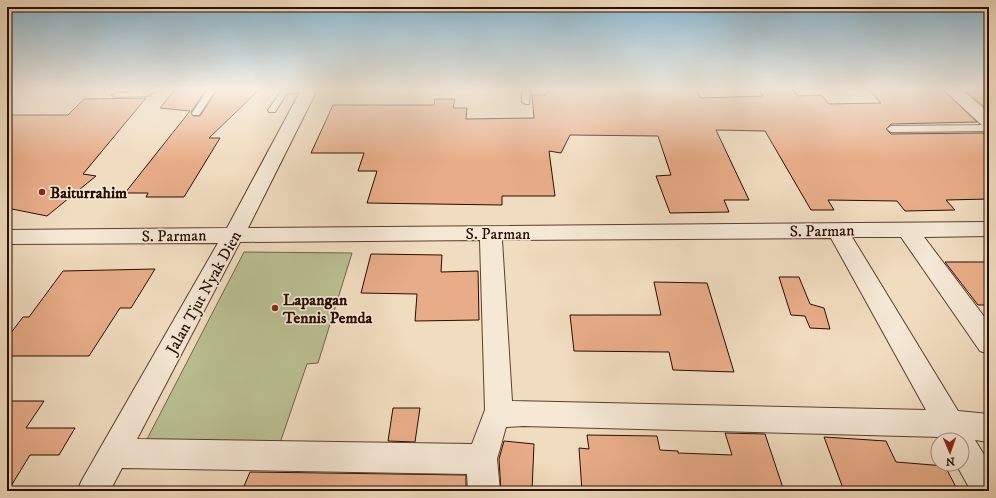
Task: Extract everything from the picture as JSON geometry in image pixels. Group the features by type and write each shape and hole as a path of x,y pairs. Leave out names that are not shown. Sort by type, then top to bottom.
{"street":[{"name":"Jalan Tjut Nyak Dien","path":"93,491 234,234 297,113"},
{"path":"979,113 989,122"},
{"path":"907,229 989,342"},
{"name":"S. Parman","path":"7,237 989,229"},
{"path":"837,230 954,432"},
{"path":"490,233 499,415"},
{"path":"484,491 482,458 494,420 499,415 523,413 930,436"},
{"path":"970,433 989,428"},
{"path":"114,453 482,458"},
{"path":"970,460 988,491"}],"lane":[{"path":"891,129 989,128"}],"green space":[{"name":"Lapangan Tennis Pemda","path":"244,252 352,253 318,363 307,364 280,443 146,441"}],"building":[{"path":"70,113 133,113 83,174 96,176 47,216 7,208 7,115 68,115"},
{"path":"188,113 192,113 193,116 200,116 202,113 235,113 209,138 220,138 184,197 146,197 148,193 125,193"},
{"path":"329,113 467,113 466,119 534,118 534,113 968,113 977,122 891,124 886,129 891,134 983,133 989,138 989,199 946,200 955,210 905,211 897,201 828,200 834,210 811,210 765,131 716,130 749,200 724,200 729,212 670,213 656,176 671,175 658,136 570,135 561,153 549,151 555,196 502,196 502,205 367,203 377,171 358,171 364,153 311,153"},
{"path":"371,254 442,255 441,272 478,271 479,320 415,321 417,294 361,293"},
{"path":"945,262 989,262 989,305 978,305"},
{"path":"155,269 131,308 120,308 89,356 7,356 7,338 23,317 29,317 63,271"},
{"path":"779,277 799,277 810,304 824,308 830,329 810,328 805,316 791,315"},
{"path":"654,282 707,283 734,372 673,370 669,352 574,351 570,315 661,315"},
{"path":"7,401 44,401 26,428 75,428 59,455 30,455 8,491"},
{"path":"393,408 420,408 415,442 388,441"},
{"path":"725,433 765,434 784,491 582,491 579,448 589,449 587,435 657,436 660,450 678,451 678,453 732,455"},
{"path":"824,437 886,441 896,462 930,465 930,472 948,472 958,491 844,491"},
{"path":"504,441 534,444 532,491 501,491 499,459"},
{"path":"250,472 466,475 466,491 242,491"}],"place":[{"name":"Baiturrahim","path":"42,192"},
{"name":"Lapangan Tennis Pemda","path":"275,308"}]}
